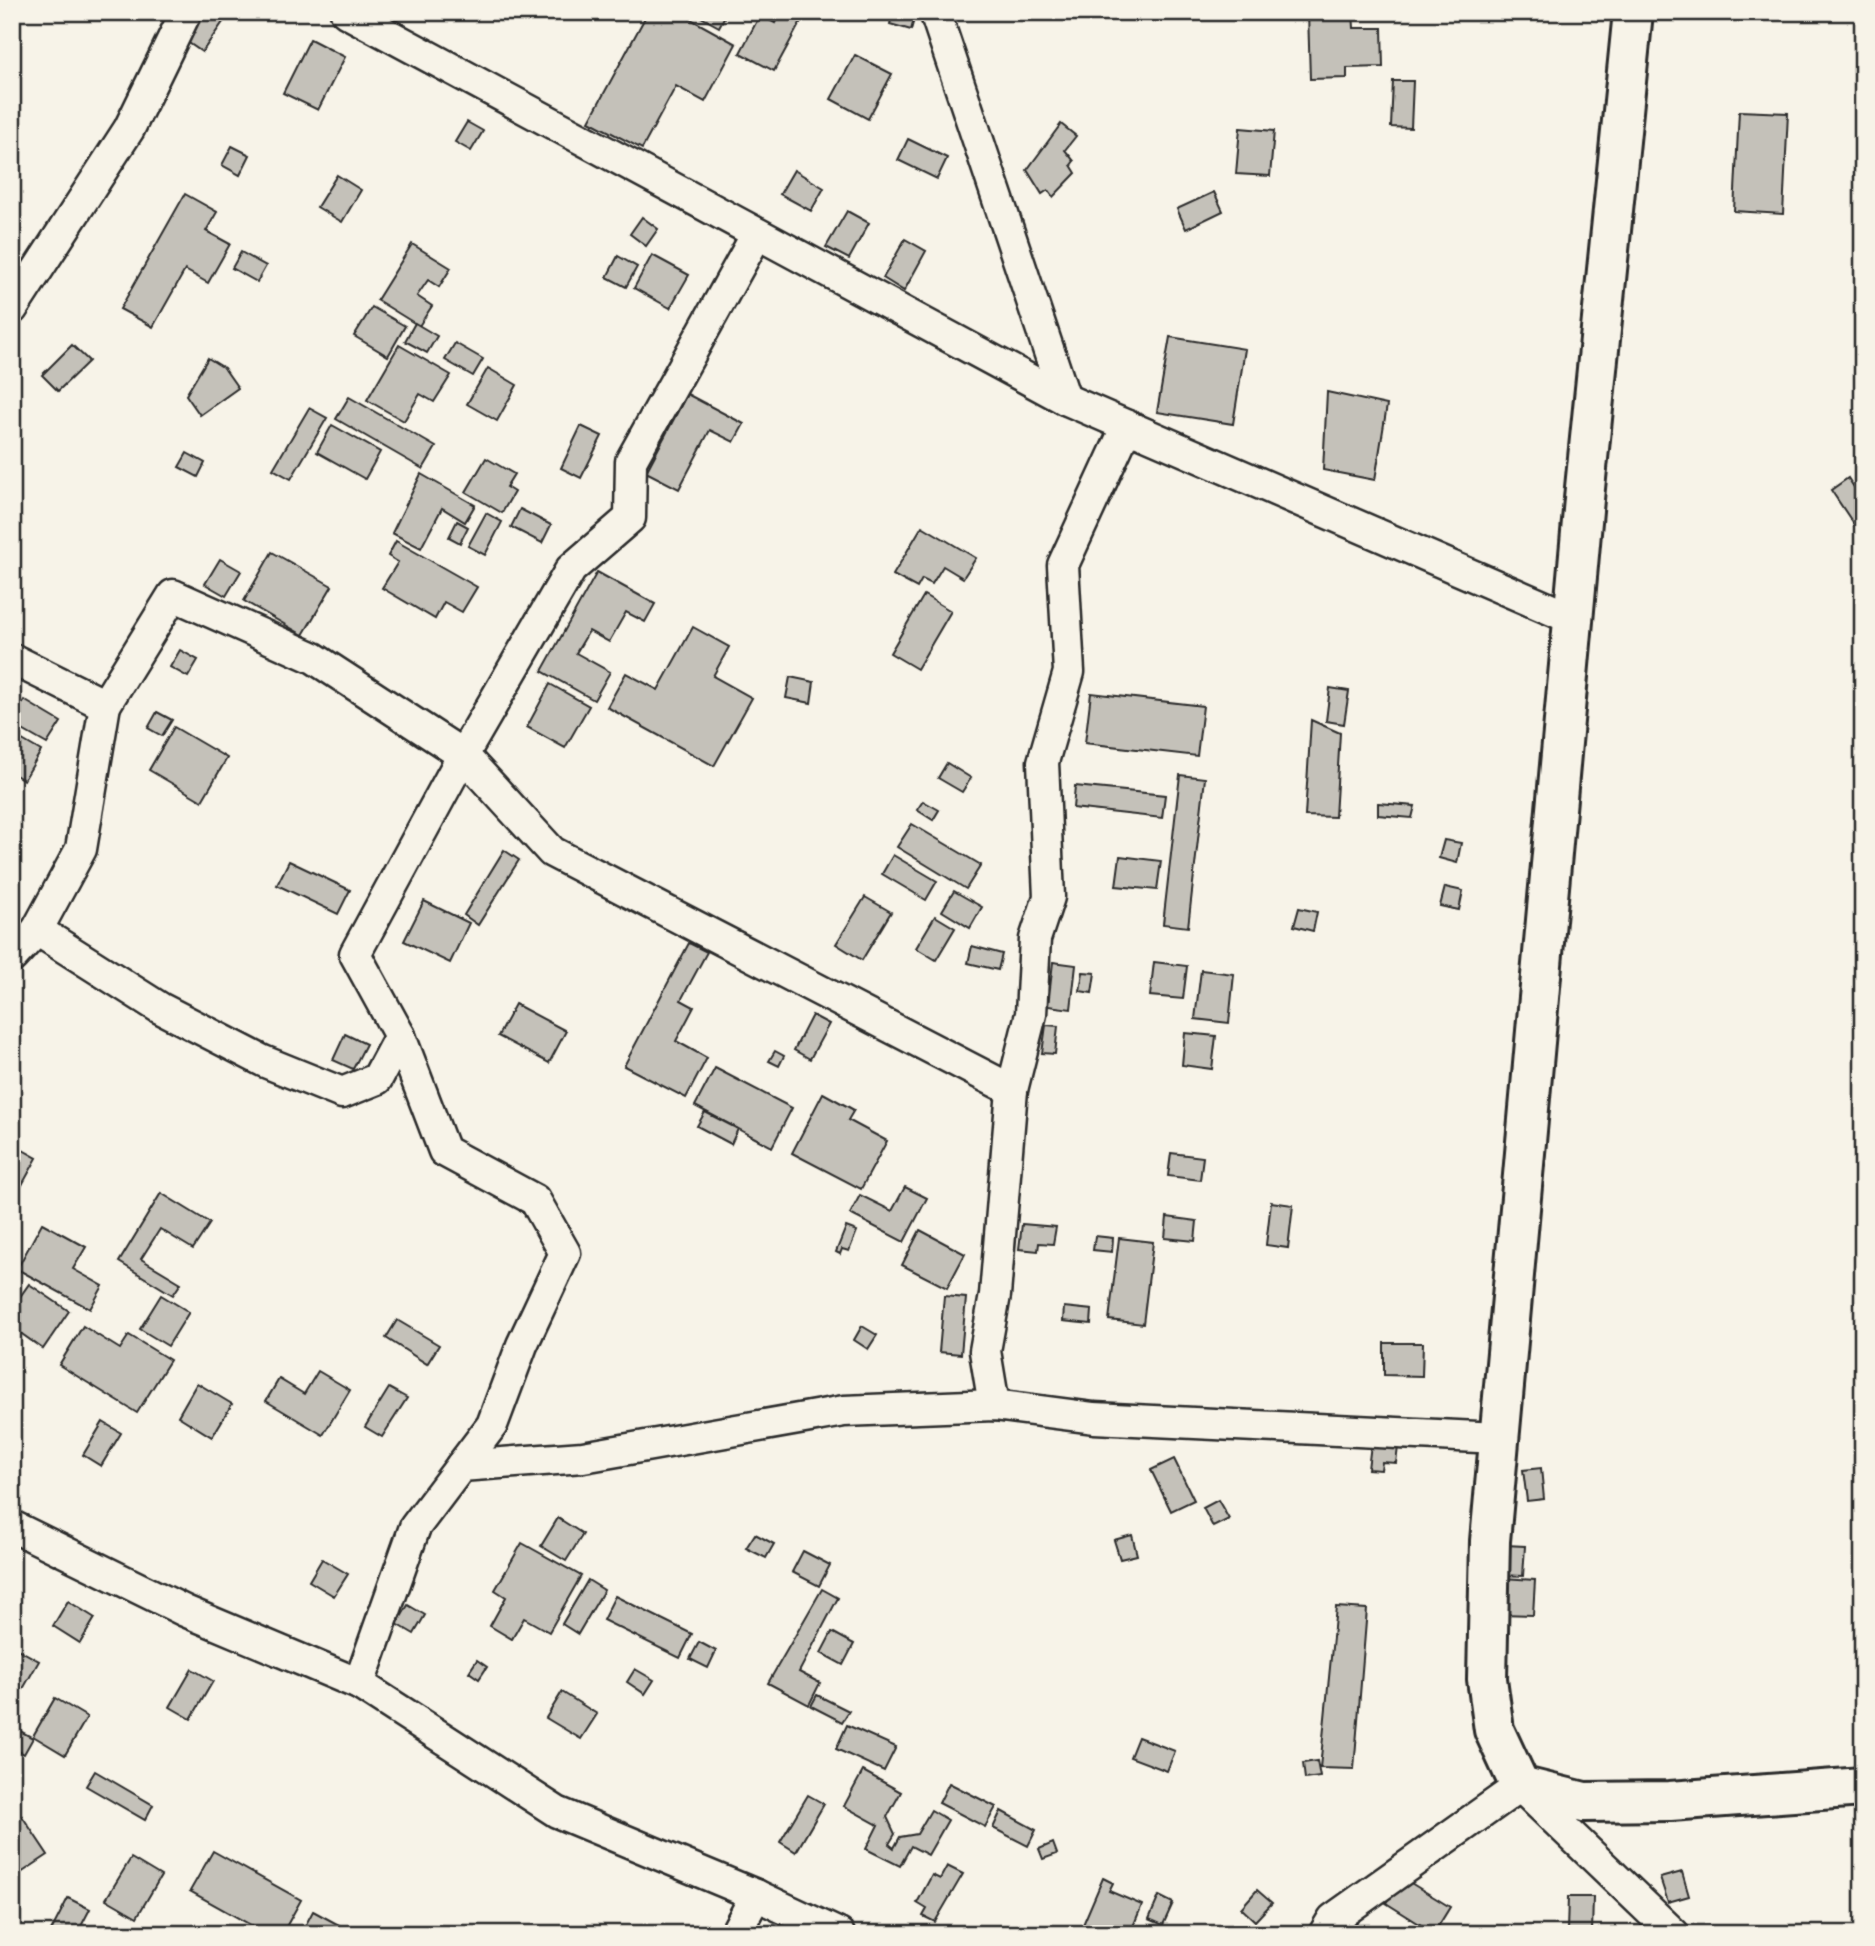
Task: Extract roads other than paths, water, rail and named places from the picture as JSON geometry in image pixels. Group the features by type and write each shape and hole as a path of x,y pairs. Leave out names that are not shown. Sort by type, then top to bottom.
{"street":[{"path":"12,309 128,129 187,12"},
{"path":"346,12 1065,399 1573,619"},
{"path":"935,12 1065,399"},
{"path":"1633,12 1573,619 1498,1438 1490,1541 1487,1679 1494,1730 1520,1786 1674,1934"},
{"path":"359,1684 415,1527 492,1425 522,1345 565,1253 535,1200 444,1152 400,1036 355,954 463,755 571,569 630,518 631,461 757,234"},
{"path":"994,1405 985,1351 995,1295 1012,1090 1031,1014 1035,939 1049,897 1043,762 1069,672 1063,565 1127,426"},
{"path":"12,957 37,930 81,849 105,705 173,595 314,658 463,755 552,852 1012,1090"},
{"path":"12,659 105,705"},
{"path":"37,930 160,1008 263,1060 342,1093 377,1079 400,1036"},
{"path":"461,1466 583,1457 844,1411 994,1405 1094,1418 1498,1438"},
{"path":"12,1526 185,1611 359,1684 557,1812 756,1895 839,1934"},
{"path":"1520,1786 1584,1802 1670,1801 1863,1787"},
{"path":"1329,1929 1520,1786"},
{"path":"735,1934 756,1895"}]}
